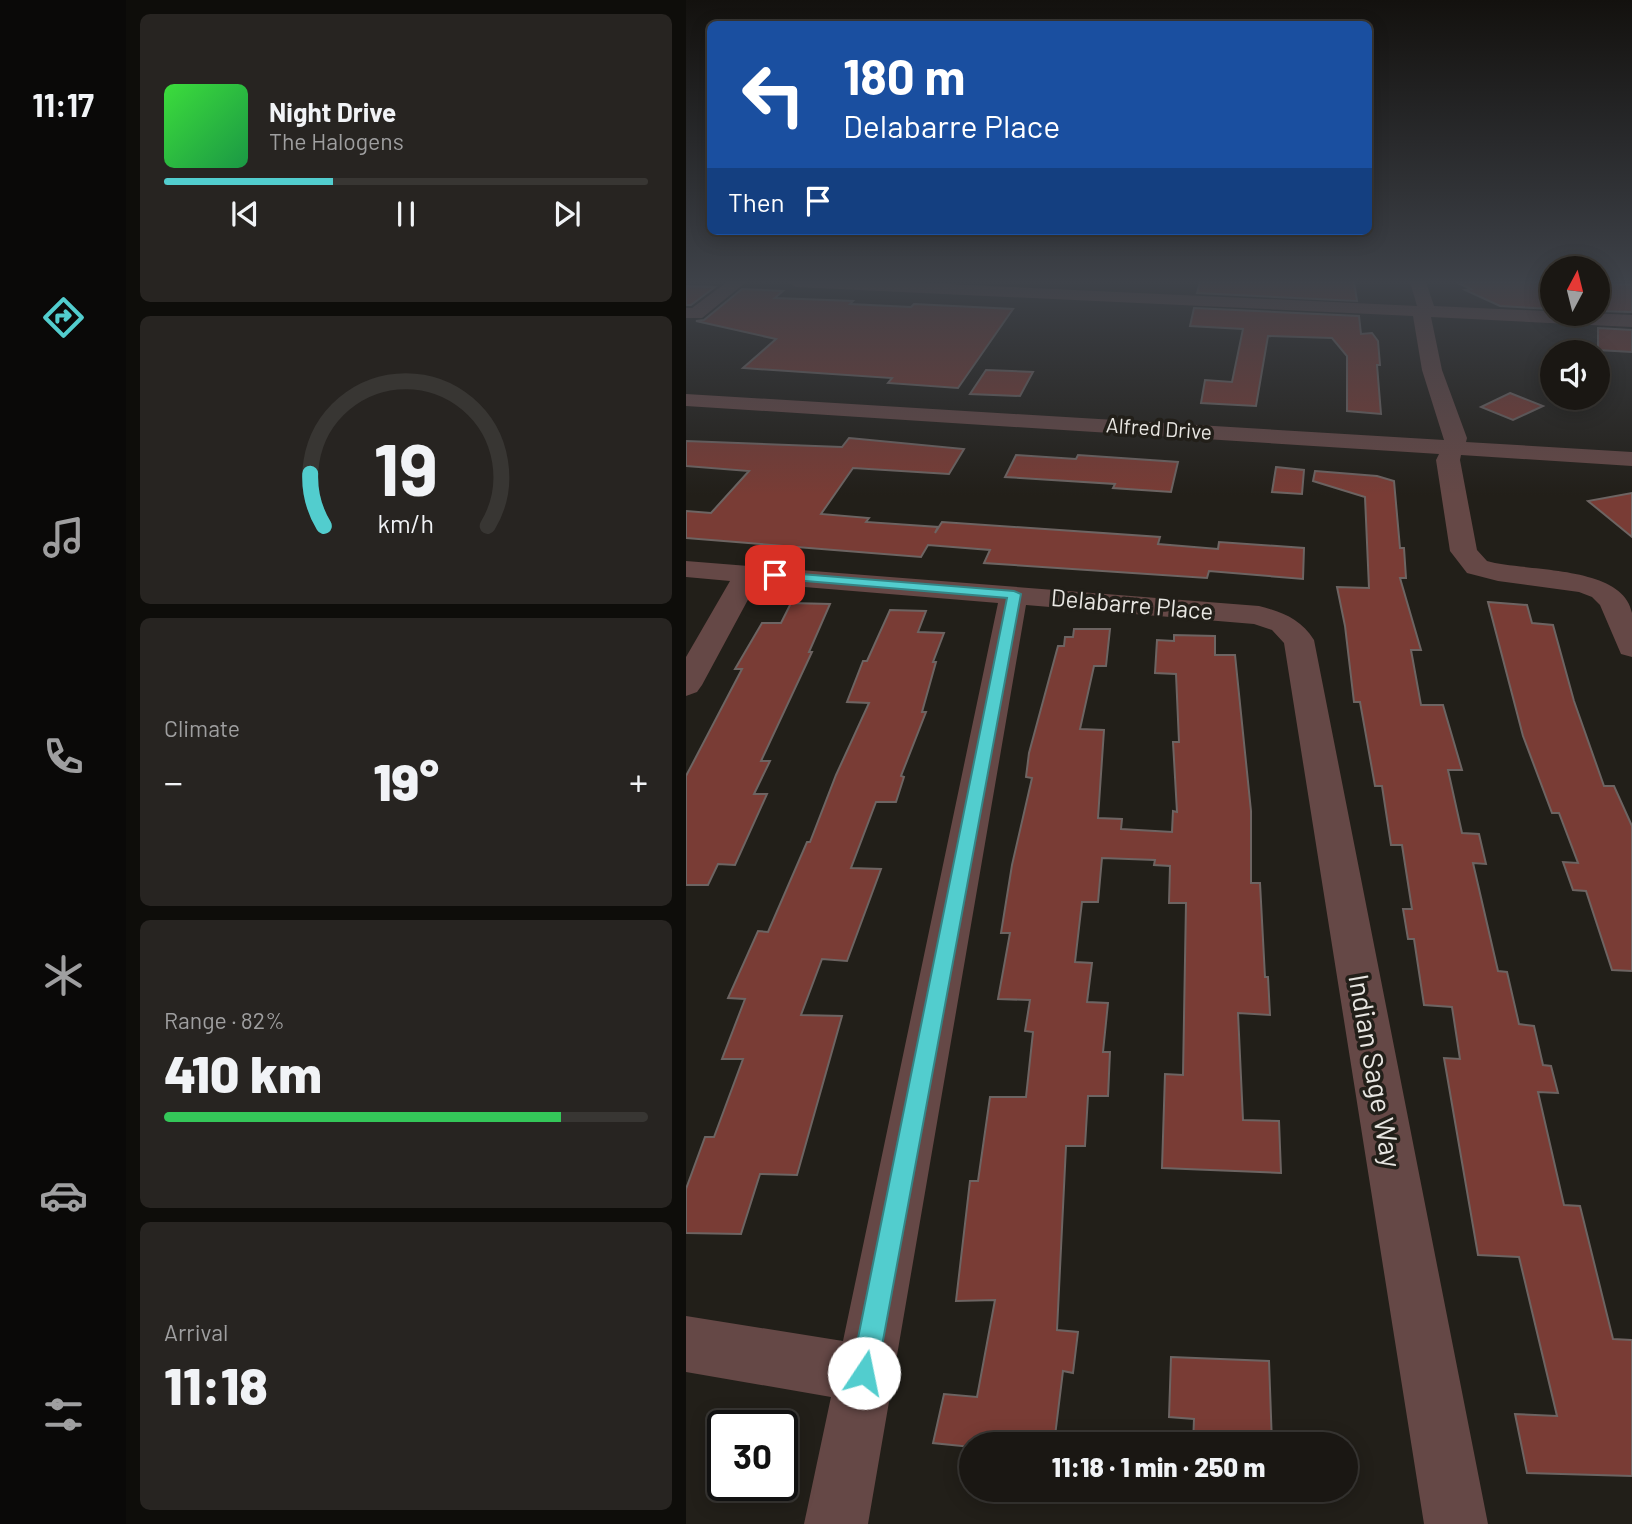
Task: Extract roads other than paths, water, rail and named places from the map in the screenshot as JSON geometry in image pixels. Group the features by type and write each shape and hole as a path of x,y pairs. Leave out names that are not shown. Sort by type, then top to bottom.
{"street":[{"path":"1429,353 1432,370 1456,438 1448,460 1464,551 1477,567 1498,573 1584,584 1602,591 1613,602 1632,647"},
{"name":"Alfred Drive","path":"686,401 1632,459"},
{"name":"Delabarre Place","path":"686,569 1259,615 1283,624"},
{"path":"686,685 748,573"},
{"path":"836,1524 1014,594"},
{"name":"Indian Sage Way","path":"1283,624 1299,640 1456,1524"},
{"path":"686,1344 864,1373"}]}
